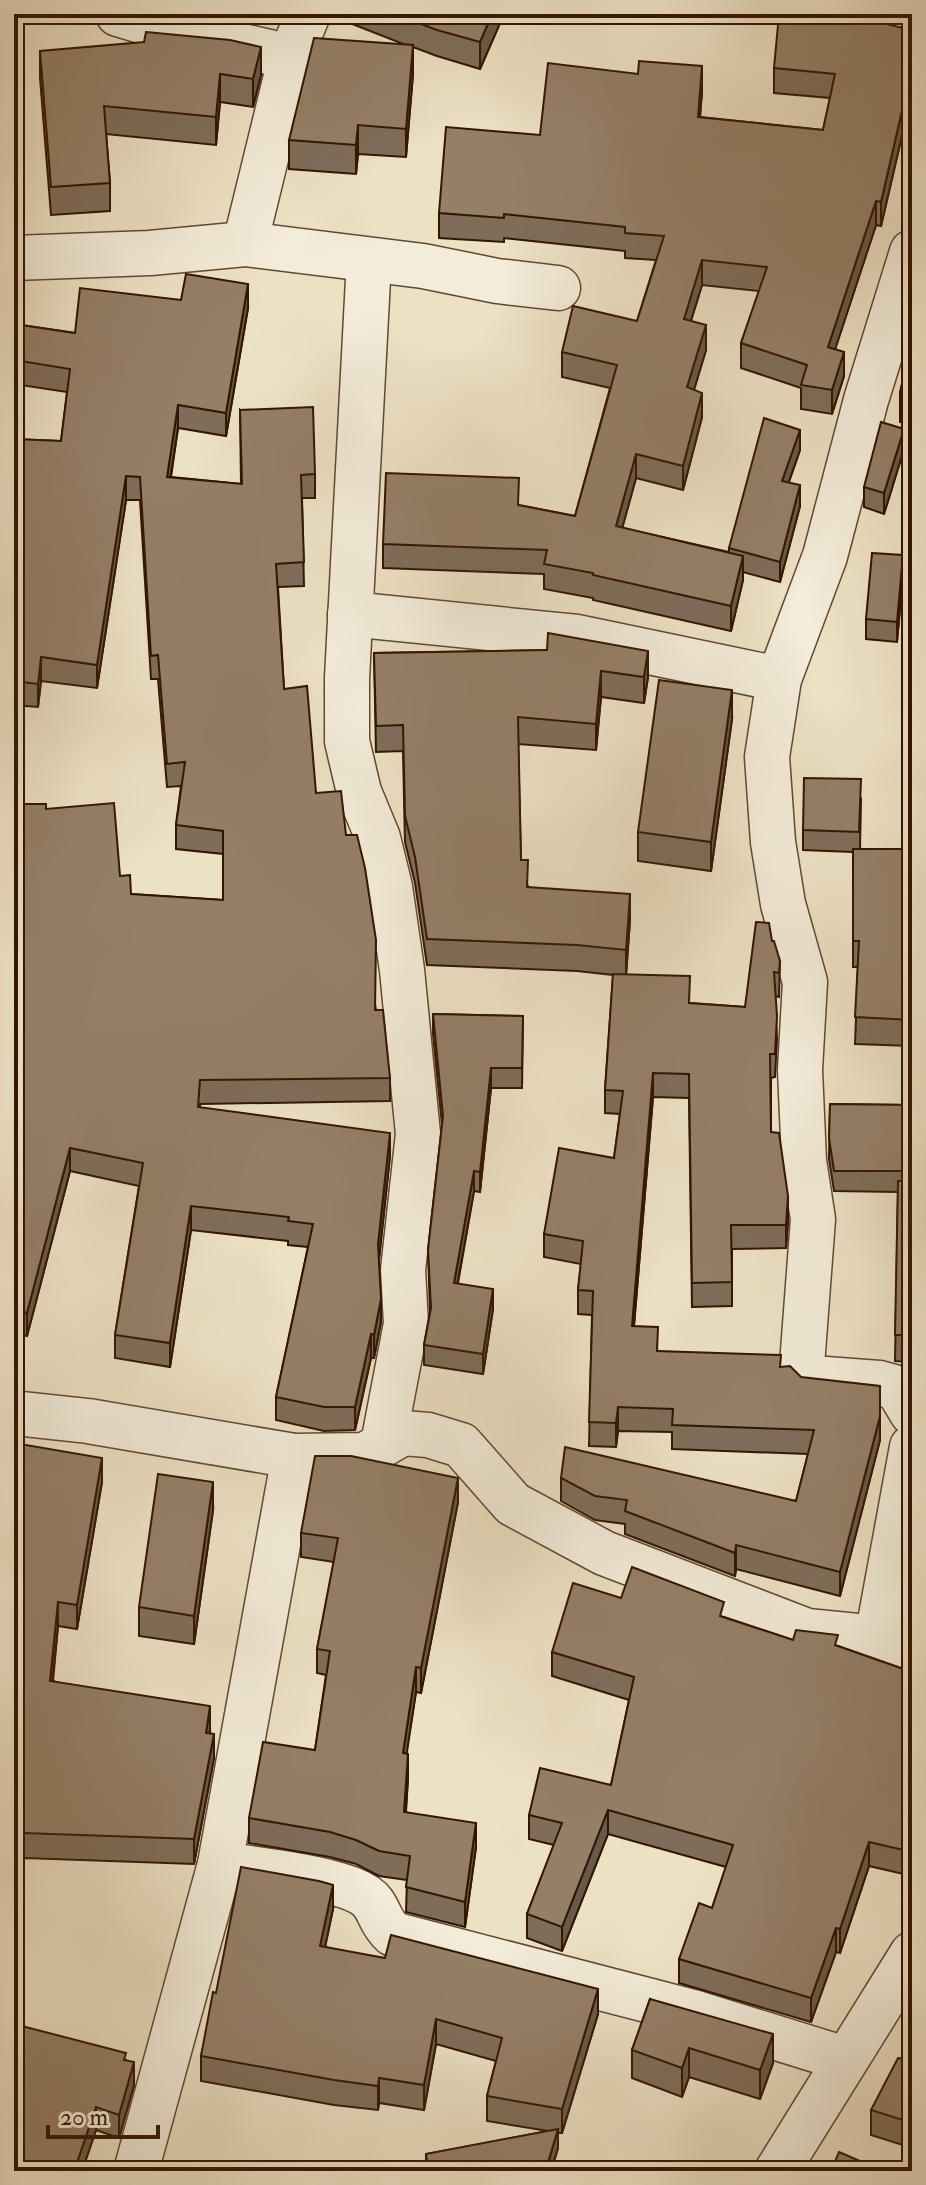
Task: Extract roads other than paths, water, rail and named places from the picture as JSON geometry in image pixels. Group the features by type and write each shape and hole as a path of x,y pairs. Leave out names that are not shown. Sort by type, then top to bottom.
{"street":[{"path":"118,14 164,28 291,56"},
{"path":"245,244 291,56 308,14"},
{"path":"14,258 150,253 245,244 423,266 497,281 558,288"},
{"path":"912,252 866,400 825,556 779,679 767,757 773,842 783,904 805,982 800,1070 804,1161 813,1219 802,1365 812,1378 879,1383 897,1388 912,1413"},
{"path":"369,260 350,614 347,741 359,792 378,838 390,887 402,970 418,1134 403,1270 406,1324 383,1444"},
{"path":"350,614 577,637 779,679"},
{"path":"14,1413 88,1421 294,1456 365,1455 403,1433 428,1435 461,1445 513,1504 604,1553 807,1631 894,1643 912,1447"},
{"path":"136,2171 220,1864 294,1456"},
{"path":"220,1864 313,1878 350,1888 372,1901 381,1923 393,1934 693,2012 845,2059"},
{"path":"777,2171 912,1954"}]}
